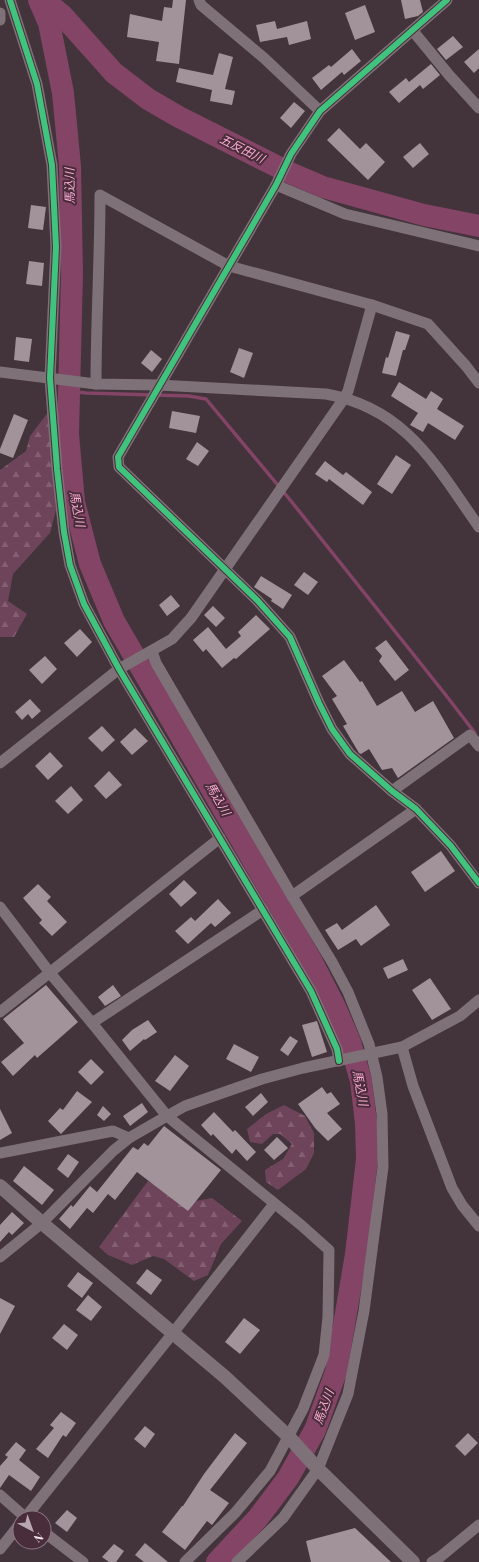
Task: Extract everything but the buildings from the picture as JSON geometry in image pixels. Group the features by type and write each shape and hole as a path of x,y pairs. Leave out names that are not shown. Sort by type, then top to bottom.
{"street":[{"path":"10,0 38,84 52,165 56,247 53,378 57,469 64,532 70,565 84,604 119,669 311,991 337,1049 339,1061"},
{"path":"199,0 201,5 264,58 320,111"},
{"path":"447,0 320,111 291,154 276,185 118,457 119,467 257,600 290,637 329,722 350,754 392,791 416,809 451,846 479,883"},
{"path":"0,13 0,20"},
{"path":"413,31 449,75 479,108"},
{"path":"276,185 345,214 479,246"},
{"path":"96,384 100,195 229,266 372,305 428,324 466,366 479,383"},
{"path":"0,763 119,669 172,639 191,618 345,397 372,305"},
{"path":"0,372 96,384 158,388 326,394 345,397 369,406 389,418 412,437 429,457 479,527"},
{"path":"150,652 332,962 348,992 362,1024 377,1077 382,1114 383,1167 379,1203 364,1310 348,1394 316,1466 283,1518 237,1562"},
{"path":"392,791 470,735 479,746"},
{"path":"292,896 416,809"},
{"path":"0,1012 50,974 86,942 220,838"},
{"path":"0,906 50,974 92,1022 167,1116 301,1225 329,1250 328,1317 324,1355 290,1439 270,1470 235,1514 185,1562"},
{"path":"92,1022 263,910"},
{"path":"0,1257 42,1223 113,1151 129,1138 185,1106 262,1079 304,1068 402,1047 460,1016 479,1000"},
{"path":"402,1047 413,1086 452,1188 462,1205 479,1226"},
{"path":"0,1153 113,1131 129,1138"},
{"path":"0,1186 224,1378 290,1439 413,1562"},
{"path":"31,1510 274,1204"},
{"path":"0,1496 15,1510"},
{"path":"432,1562 440,1558 479,1525"},
{"path":"0,1549 12,1534"},
{"path":"52,1538 83,1562"}],"green space":[{"path":"52,407 51,432 56,510 50,533 13,574 8,601 27,614 14,637 0,637 0,470 26,451 30,436"},
{"path":"284,1105 305,1116 314,1133 314,1153 306,1169 278,1190 266,1182 265,1170 283,1159 292,1144 280,1134 273,1134 262,1144 250,1142 247,1129 266,1114"},
{"path":"148,1181 185,1203 212,1198 242,1221 221,1244 208,1275 194,1281 164,1259 153,1256 132,1265 108,1255 99,1247"}],"waterway":[{"name":"馬込川","path":"39,0 49,23 63,93 70,166 72,274 68,434 74,502 90,564 114,621 311,960 335,1007 350,1042 361,1081 366,1123 367,1159 356,1254 336,1372 315,1430 288,1478 258,1518 217,1562"},
{"name":"五反田川","path":"44,0 63,16 114,73 148,99 179,117 288,172 323,187 424,215 479,226"},
{"path":"69,391 86,393 189,396 206,399 291,501 475,733"}],"cycle path":[{"path":"10,0 37,84 52,165 56,247 50,378 57,469 64,532 70,565 84,604 119,669 311,991 337,1049 339,1061"},
{"path":"447,0 320,111 291,154 276,185 118,457 119,467 257,600 290,637 332,729 350,754 392,791 416,809 451,846 479,883"}]}
